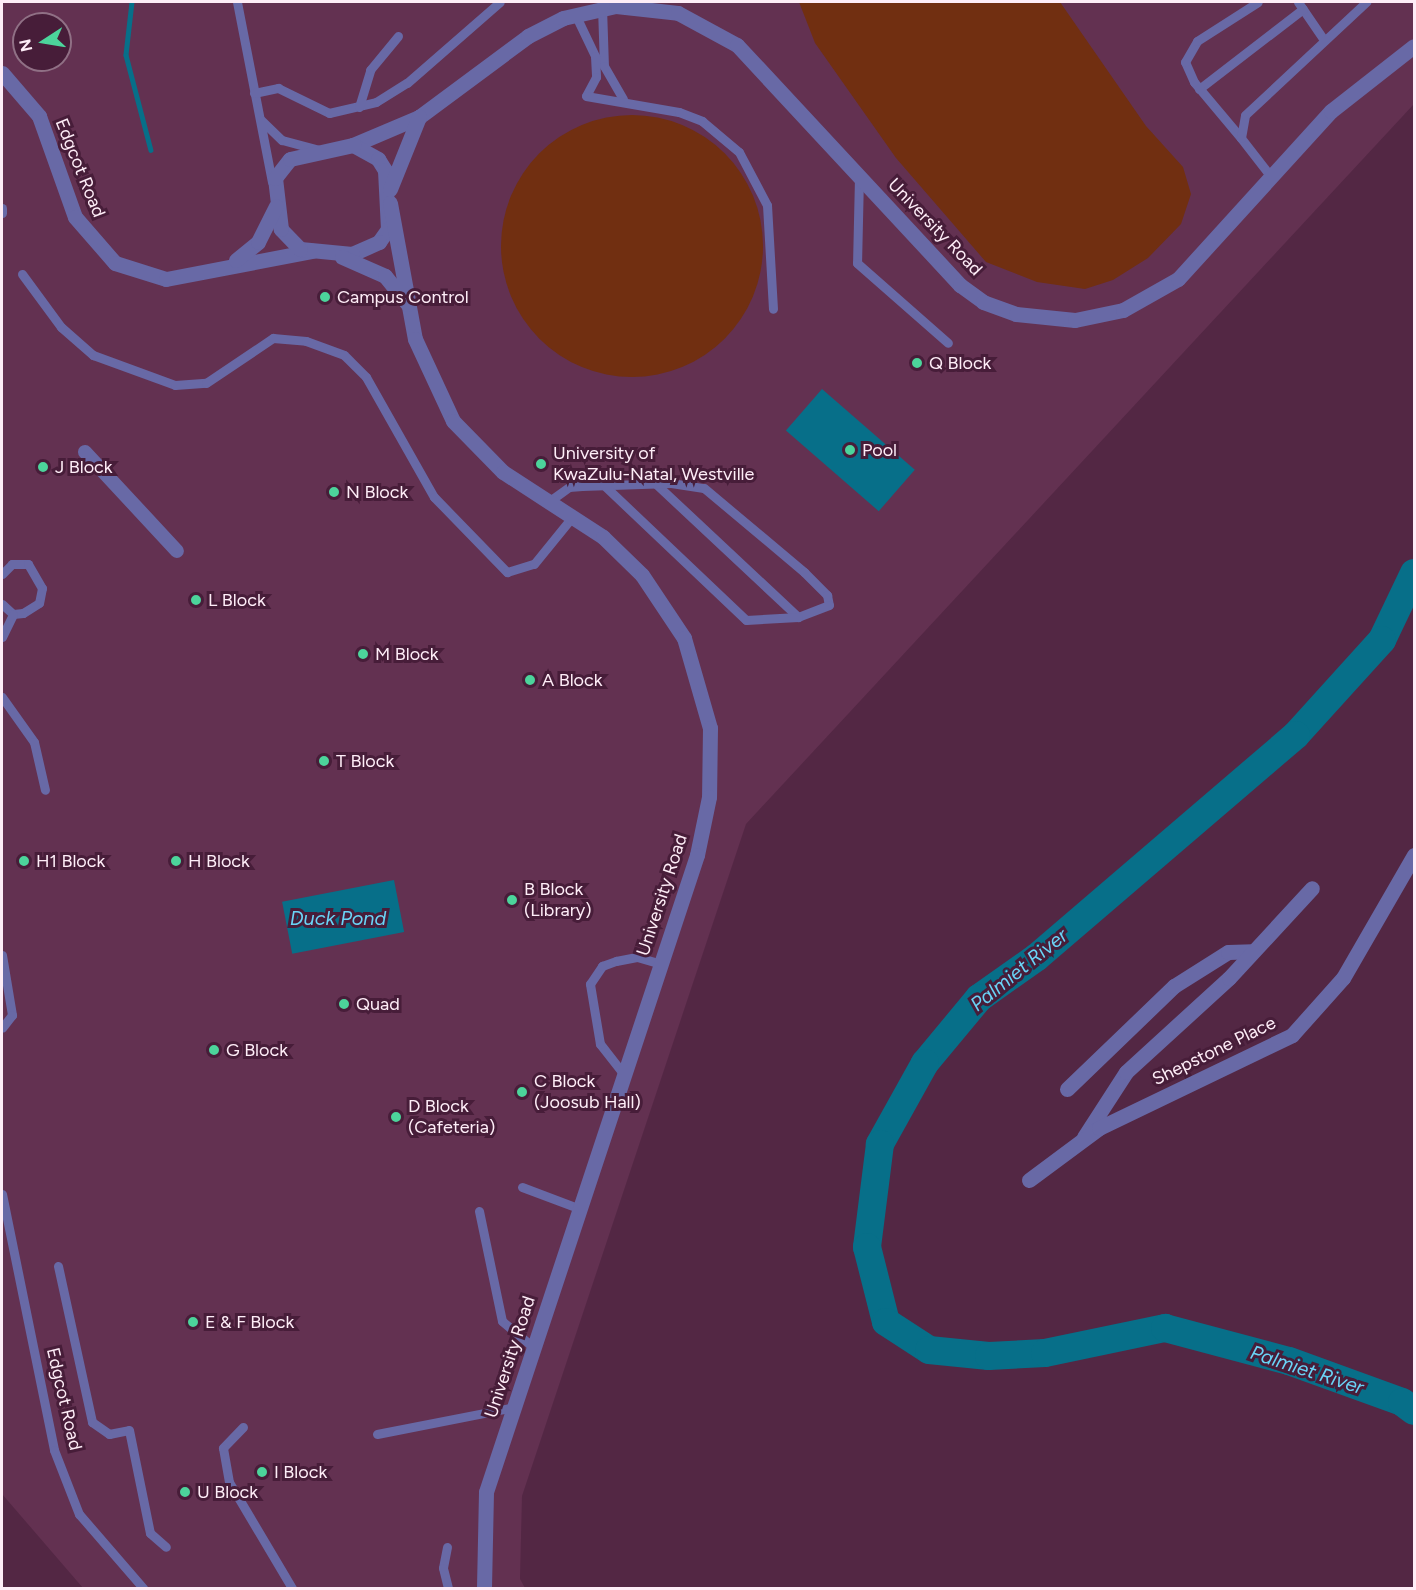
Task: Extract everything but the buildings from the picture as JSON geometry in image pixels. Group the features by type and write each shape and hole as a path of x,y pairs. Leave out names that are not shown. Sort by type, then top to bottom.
{"street":[{"name":"University Road","path":"353,145 419,117 528,36 575,14 602,7 678,13 719,32 756,64 860,176 983,302 1039,319 1075,320 1123,310 1178,279 1331,111 1414,46"},
{"name":"Edgcot Road","path":"2,73 39,117 75,217 102,253 131,272 166,279 234,262 312,251"},
{"path":"390,196 378,159 353,145 319,150 281,167 275,202 290,241 312,251 339,256 379,242 388,229 390,196 419,117"},
{"name":"University Road","path":"390,196 408,304 429,377 453,421 503,472 551,500 624,556 669,612 691,656 710,728 706,819 661,964 622,1072 486,1492 484,1588"},
{"name":"Edgcot Road","path":"234,262 258,242 275,202"},
{"name":"University Road","path":"339,256 385,276 408,304"},
{"path":"85,452 177,551"},
{"name":"Shepstone Place","path":"1029,1180 1084,1137 1292,1035 1343,978 1414,855"},
{"path":"1084,1137 1126,1072 1252,951 1312,888"},
{"path":"1067,1089 1174,986 1228,952 1252,951"}],"lane":[{"path":"237,2 275,202"},
{"path":"254,93 278,88 329,112 359,107 406,83 500,2"},
{"path":"1258,2 1189,51 1187,72 1272,178"},
{"path":"1241,138 1241,123 1251,106 1366,2"},
{"path":"1199,89 1301,5 1324,40"},
{"path":"602,7 604,66 623,99"},
{"path":"575,14 595,56 596,76 586,96 623,99 702,121 740,152 767,205 773,309"},
{"path":"359,107 370,70 398,36"},
{"path":"260,118 282,140 319,150"},
{"path":"860,176 857,262 948,343"},
{"path":"2,208 2,213"},
{"path":"22,274 61,327 93,355 175,385 206,383 273,338 306,341 344,356 366,377 434,497 507,572 534,564 573,516"},
{"path":"551,500 569,487 656,484 704,488 804,572 829,601 822,610 798,616 746,620 605,486"},
{"path":"656,484 798,616"},
{"path":"2,574 22,563 33,567 40,581 39,603 13,614 2,637"},
{"path":"2,604 13,614"},
{"path":"2,697 34,742 45,790"},
{"path":"2,955 12,1015 2,1028"},
{"path":"622,1072 600,1044 590,984 602,966 616,961 637,957 661,964"},
{"path":"522,1187 578,1208"},
{"name":"Edgcot Road","path":"2,1194 61,1470 79,1514 143,1588"},
{"path":"479,1211 502,1321 533,1347"},
{"path":"58,1266 92,1422 109,1434 129,1430 150,1533 166,1547"},
{"path":"377,1434 514,1407"},
{"path":"243,1427 223,1448 229,1482 292,1588"},
{"path":"447,1547 443,1568 448,1588"}],"shaded area":[{"name":"University of KwaZulu-Natal, Westville","path":"2,2 1414,2 1414,104 746,824 522,1496 520,1579 525,1588 83,1588 2,1494"},
{"path":"799,2 1060,2 1146,126 1183,167 1191,194 1181,224 1148,258 1113,280 1085,289 1037,282 986,262 896,158 815,43"},
{"path":"619,115 645,115 670,120 694,130 725,153 748,184 758,208 763,246 758,284 748,308 725,339 694,362 670,372 645,377 619,377 594,372 570,362 549,348 530,329 516,308 506,284 501,259 501,233 506,208 516,184 530,163 549,144 570,130 594,120"}],"water":[{"name":"Pool","path":"822,389 915,470 879,511 786,431"},
{"name":"Duck Pond","path":"394,880 404,932 292,954 282,902"}],"waterway":[{"path":"132,2 126,55 151,150"},
{"name":"Palmiet River","path":"1414,573 1382,640 1296,735 1037,957 979,998 925,1063 880,1144 867,1247 886,1322 929,1350 989,1356 1045,1353 1165,1328 1289,1361 1402,1402 1414,1411"}],"place":[{"name":"Campus Control","path":"325,297"},
{"name":"Q Block","path":"917,363"},
{"name":"Pool","path":"850,450"},
{"name":"University of KwaZulu-Natal, Westville","path":"541,464"},
{"name":"J Block","path":"43,467"},
{"name":"N Block","path":"334,492"},
{"name":"L Block","path":"196,600"},
{"name":"M Block","path":"363,654"},
{"name":"A Block","path":"530,680"},
{"name":"T Block","path":"324,761"},
{"name":"H1 Block","path":"24,861"},
{"name":"H Block","path":"176,861"},
{"name":"B Block (Library)","path":"512,900"},
{"name":"Quad","path":"344,1004"},
{"name":"G Block","path":"214,1050"},
{"name":"C Block (Joosub Hall)","path":"522,1092"},
{"name":"D Block (Cafeteria)","path":"396,1117"},
{"name":"E & F Block","path":"193,1322"},
{"name":"I Block","path":"262,1472"},
{"name":"U Block","path":"185,1492"}]}
